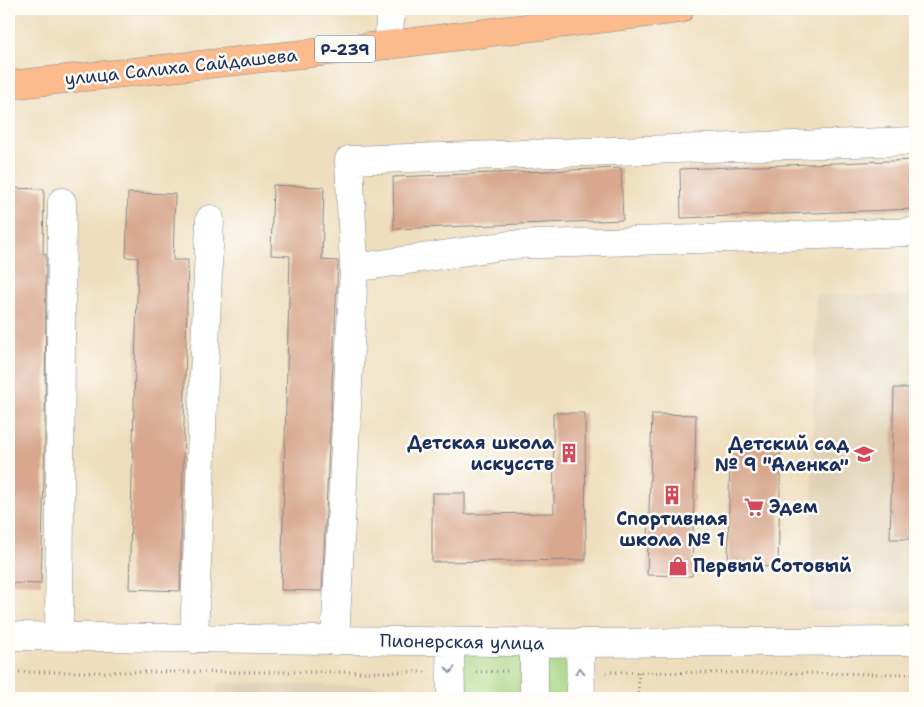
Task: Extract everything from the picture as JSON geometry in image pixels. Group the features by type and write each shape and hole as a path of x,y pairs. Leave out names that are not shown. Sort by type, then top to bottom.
{"highway":[{"name":"улица Салиха Сайдашева","path":"9,85 388,44 680,9"}],"street":[{"path":"388,44 392,9"},
{"path":"335,641 354,268 349,160 915,141"},
{"path":"59,637 62,202"},
{"path":"194,639 210,219"},
{"path":"354,268 509,245 915,232"},
{"name":"Пионерская улица","path":"9,636 534,643 915,641"},
{"path":"450,642 451,698"},
{"path":"534,643 534,698"},
{"path":"580,643 581,698"}],"path":[{"path":"638,698 641,643"}],"shaded area":[{"name":"Детский сад № 9 \"Аленка\"","path":"816,294 915,296 915,612 810,611"},
{"path":"217,683 427,687 427,698 217,698"}],"green space":[{"path":"450,642 580,643 581,698 451,698"}],"building":[{"path":"915,160 915,209 681,218 680,169"},
{"path":"621,168 623,220 394,229 393,177"},
{"path":"273,185 324,187 322,260 338,261 322,591 281,590 290,256 271,255"},
{"path":"9,188 44,189 43,254 46,254 45,437 41,584 9,583"},
{"path":"128,193 175,194 173,260 188,260 180,591 129,589 138,258 126,257"},
{"path":"894,388 915,388 915,539 890,539"},
{"name":"Детская школа искусств","path":"553,413 585,413 586,560 432,562 432,493 465,493 465,514 554,513"},
{"name":"Спортивная школа № 1","path":"652,414 696,415 692,576 647,575"},
{"name":"Эдем","path":"730,446 781,447 778,567 728,566"}],"place":[{"name":"Детская школа искусств","path":"569,453"},
{"name":"Детский сад № 9 \"Аленка\"","path":"864,454"},
{"name":"Спортивная школа № 1","path":"672,495"},
{"name":"Эдем","path":"754,507"},
{"name":"Первый Сотовый","path":"678,566"}]}
